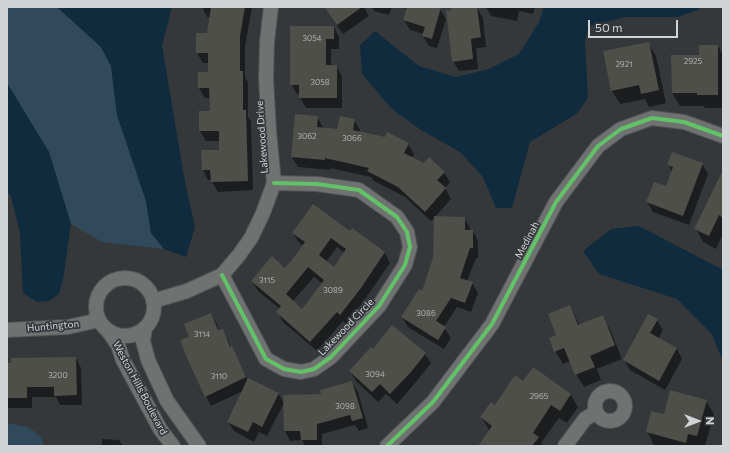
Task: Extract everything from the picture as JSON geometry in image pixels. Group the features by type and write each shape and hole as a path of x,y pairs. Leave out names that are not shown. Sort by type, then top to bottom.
{"street":[{"name":"Lakewood Drive","path":"154,301 187,291 222,275 251,238 263,213 274,183 266,79 267,42 271,7"},
{"name":"Medinah","path":"387,446 433,402 492,324 556,202 598,146 621,129 652,118 684,122 723,136"},
{"name":"Lakewood Circle","path":"222,275 266,359 284,369 301,372 314,369 331,357 379,306 405,265 410,247 407,232 397,217 359,190 317,184 274,183"},
{"path":"124,278 142,284 149,291 154,301 153,314 150,322 145,328 136,334 119,336 103,325 97,314 96,305 103,288 115,280 124,278"},
{"name":"Huntington","path":"7,330 103,325"},
{"name":"Weston Hills Boulevard","path":"103,325 118,345 123,360 160,430 173,446"},
{"name":"Weston Hills Boulevard","path":"145,328 143,341 148,360 167,401 199,446"},
{"path":"565,446 585,419 596,412"}],"shaded area":[{"path":"7,7 57,7 101,47 111,66 117,115 146,201 151,233 164,249 102,242 71,224 49,152 7,83"},
{"path":"57,7 172,7 162,46 185,182 195,227 186,257 164,249 151,233 146,201 117,115 111,66 101,47"},
{"path":"544,7 699,7 698,10 678,17 626,17 589,26 585,41 588,97 578,113 530,142 512,208 496,208 483,177 460,152 421,130 392,109 362,74 360,45 375,31 419,66 456,77 489,69 519,54 539,22"},
{"path":"7,83 49,152 71,224 63,279 59,294 49,301 37,302 23,293 20,233 11,196 7,192"},
{"path":"639,226 723,270 723,362 712,334 677,299 599,274 583,251 611,229"},
{"path":"7,423 28,427 41,437 44,446 7,446"}],"building":[{"path":"211,7 245,7 240,36 240,71 243,71 243,110 246,110 248,181 211,182 210,170 202,170 201,150 219,150 219,131 199,131 199,111 210,111 209,88 198,88 198,72 208,72 208,53 196,53 196,33 207,33"},
{"path":"324,7 362,7 337,25"},
{"path":"407,7 441,7 432,39 422,36 425,27 403,20"},
{"path":"451,7 477,7 481,37 471,39 473,59 452,62 446,10 451,11"},
{"path":"290,26 334,26 334,39 326,39 326,65 337,65 337,98 299,98 299,85 290,85"},
{"path":"649,42 659,90 641,94 639,85 611,91 603,51"},
{"path":"699,45 718,45 718,95 672,93 671,55 699,55"},
{"path":"295,114 318,116 317,127 337,129 340,116 355,119 353,130 385,137 387,132 409,143 404,153 424,163 429,157 445,172 437,180 446,188 425,212 398,187 367,171 369,168 325,158 325,160 291,157"},
{"path":"672,152 703,163 683,216 646,202 654,182 666,186 673,167 667,165"},
{"path":"723,170 723,218 719,215 709,236 694,229"},
{"path":"313,204 350,231 352,228 385,252 361,288 340,315 337,312 310,342 276,312 281,306 251,281 272,256 285,268 305,242 292,233","holes":["331,238 346,249 334,267 319,255","308,267 324,280 302,309 286,294"]},
{"path":"434,216 465,217 465,230 473,230 473,248 470,248 460,278 473,282 465,303 451,298 436,321 446,327 438,340 401,317 419,289 422,291 433,258"},
{"path":"570,305 578,325 603,315 615,345 590,356 595,367 575,375 564,348 554,352 549,338 556,335 548,314"},
{"path":"211,313 218,330 223,329 230,347 232,346 246,377 205,397 180,340 189,337 184,324"},
{"path":"648,314 658,319 650,333 677,348 659,381 623,360"},
{"path":"392,325 426,353 411,372 390,394 380,384 372,392 349,371 371,347 373,349"},
{"path":"76,357 77,395 54,396 54,387 27,387 27,398 7,398 7,363 11,363 11,358"},
{"path":"533,367 571,394 560,411 551,405 533,433 539,437 532,446 478,446 492,426 480,417 491,402 495,405 515,375 523,381"},
{"path":"248,378 279,393 262,427 253,422 248,432 227,422"},
{"path":"352,381 363,418 352,421 350,415 317,424 317,440 301,440 300,431 284,431 283,395 321,394 320,390"},
{"path":"670,390 707,400 697,436 688,434 686,443 646,432 651,411 664,414"}],"cycle path":[{"path":"387,446 433,402 492,324 556,202 598,146 621,129 652,118 684,122 723,136"},
{"path":"222,275 266,359 284,369 301,372 314,369 331,357 379,306 405,265 410,247 407,232 397,217 359,190 317,184 274,183"}]}
